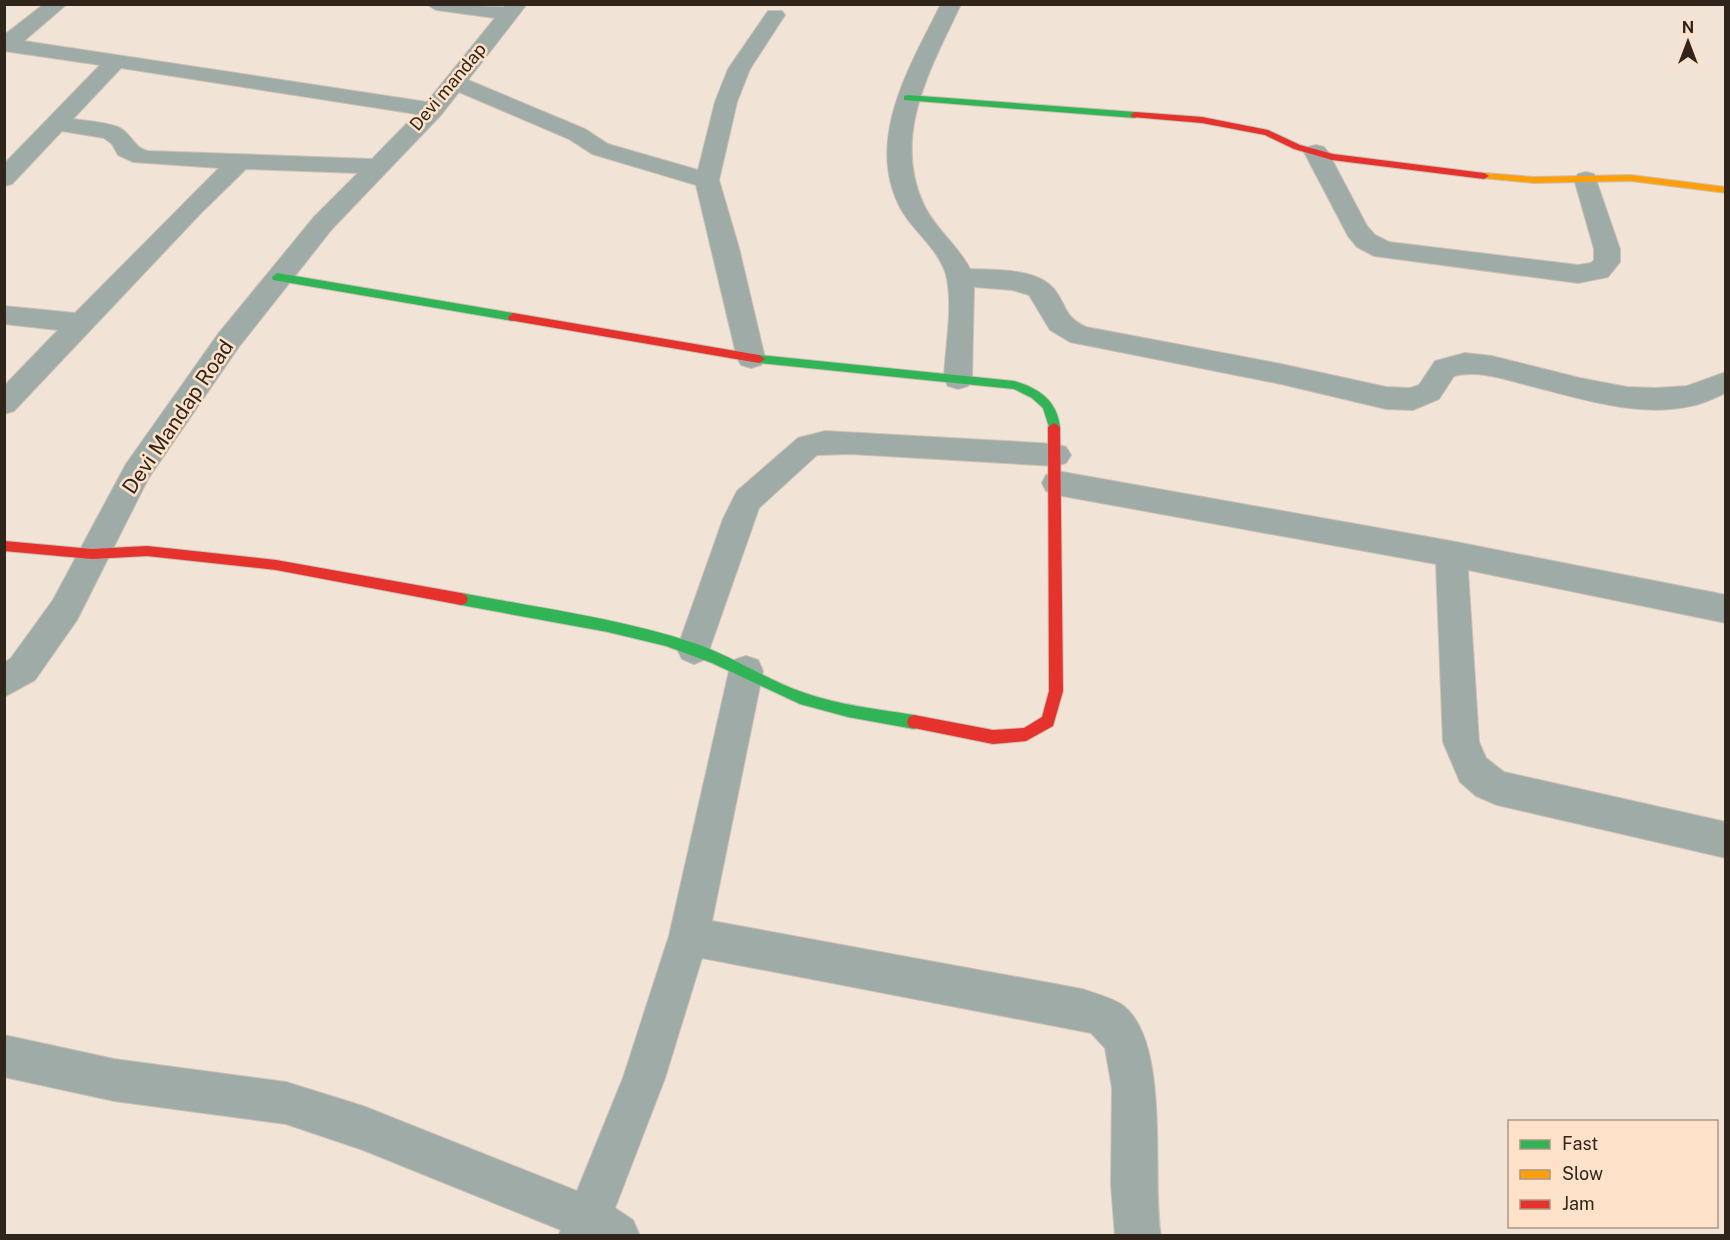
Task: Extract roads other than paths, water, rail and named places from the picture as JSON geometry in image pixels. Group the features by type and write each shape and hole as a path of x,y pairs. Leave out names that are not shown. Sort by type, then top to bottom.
{"street":[{"path":"5,45 57,4"},
{"path":"436,4 513,9"},
{"path":"951,4 907,98 898,140 901,177 912,207 949,254 960,278 957,379"},
{"name":"Devi mandap","path":"375,166 433,110 513,9"},
{"path":"751,358 726,248 707,180 726,102 739,69 775,15"},
{"path":"5,45 433,110"},
{"path":"4,179 115,62"},
{"path":"456,83 578,134 600,149 628,159 707,180"},
{"path":"907,98 1202,120 1268,133 1316,152 1380,165 1496,178 1661,180 1725,190"},
{"path":"56,123 110,132 119,136 126,150 133,155 238,163 375,166"},
{"path":"1316,152 1357,230 1366,241 1383,250 1578,274 1599,271 1607,262 1607,249 1586,179"},
{"path":"4,404 238,163"},
{"name":"Devi Mandap Road","path":"4,682 23,669 64,610 137,472 228,341 277,278 375,166"},
{"path":"4,546 92,554 147,551 276,565 631,631 694,649 746,671 786,693 833,706 993,736 1026,734 1048,721 1056,691 1054,419 1049,403 1033,391 1014,385 751,358 277,278"},
{"path":"960,278 1026,283 1037,288 1044,295 1052,318 1061,328 1080,335 1281,374 1386,398 1413,399 1429,392 1445,368 1465,363 1492,366 1627,397 1690,396 1725,382"},
{"path":"4,315 81,323"},
{"path":"694,649 738,519 748,500 808,446 825,442 851,443 1056,469 1451,554 1725,609"},
{"path":"1451,554 1461,742 1466,762 1478,777 1497,788 1725,840"},
{"path":"4,1056 114,1080 286,1103 363,1128 595,1230 689,936 718,811 746,671"},
{"path":"689,936 1082,1009 1109,1021 1124,1040 1134,1072 1133,1186 1138,1236"}]}
